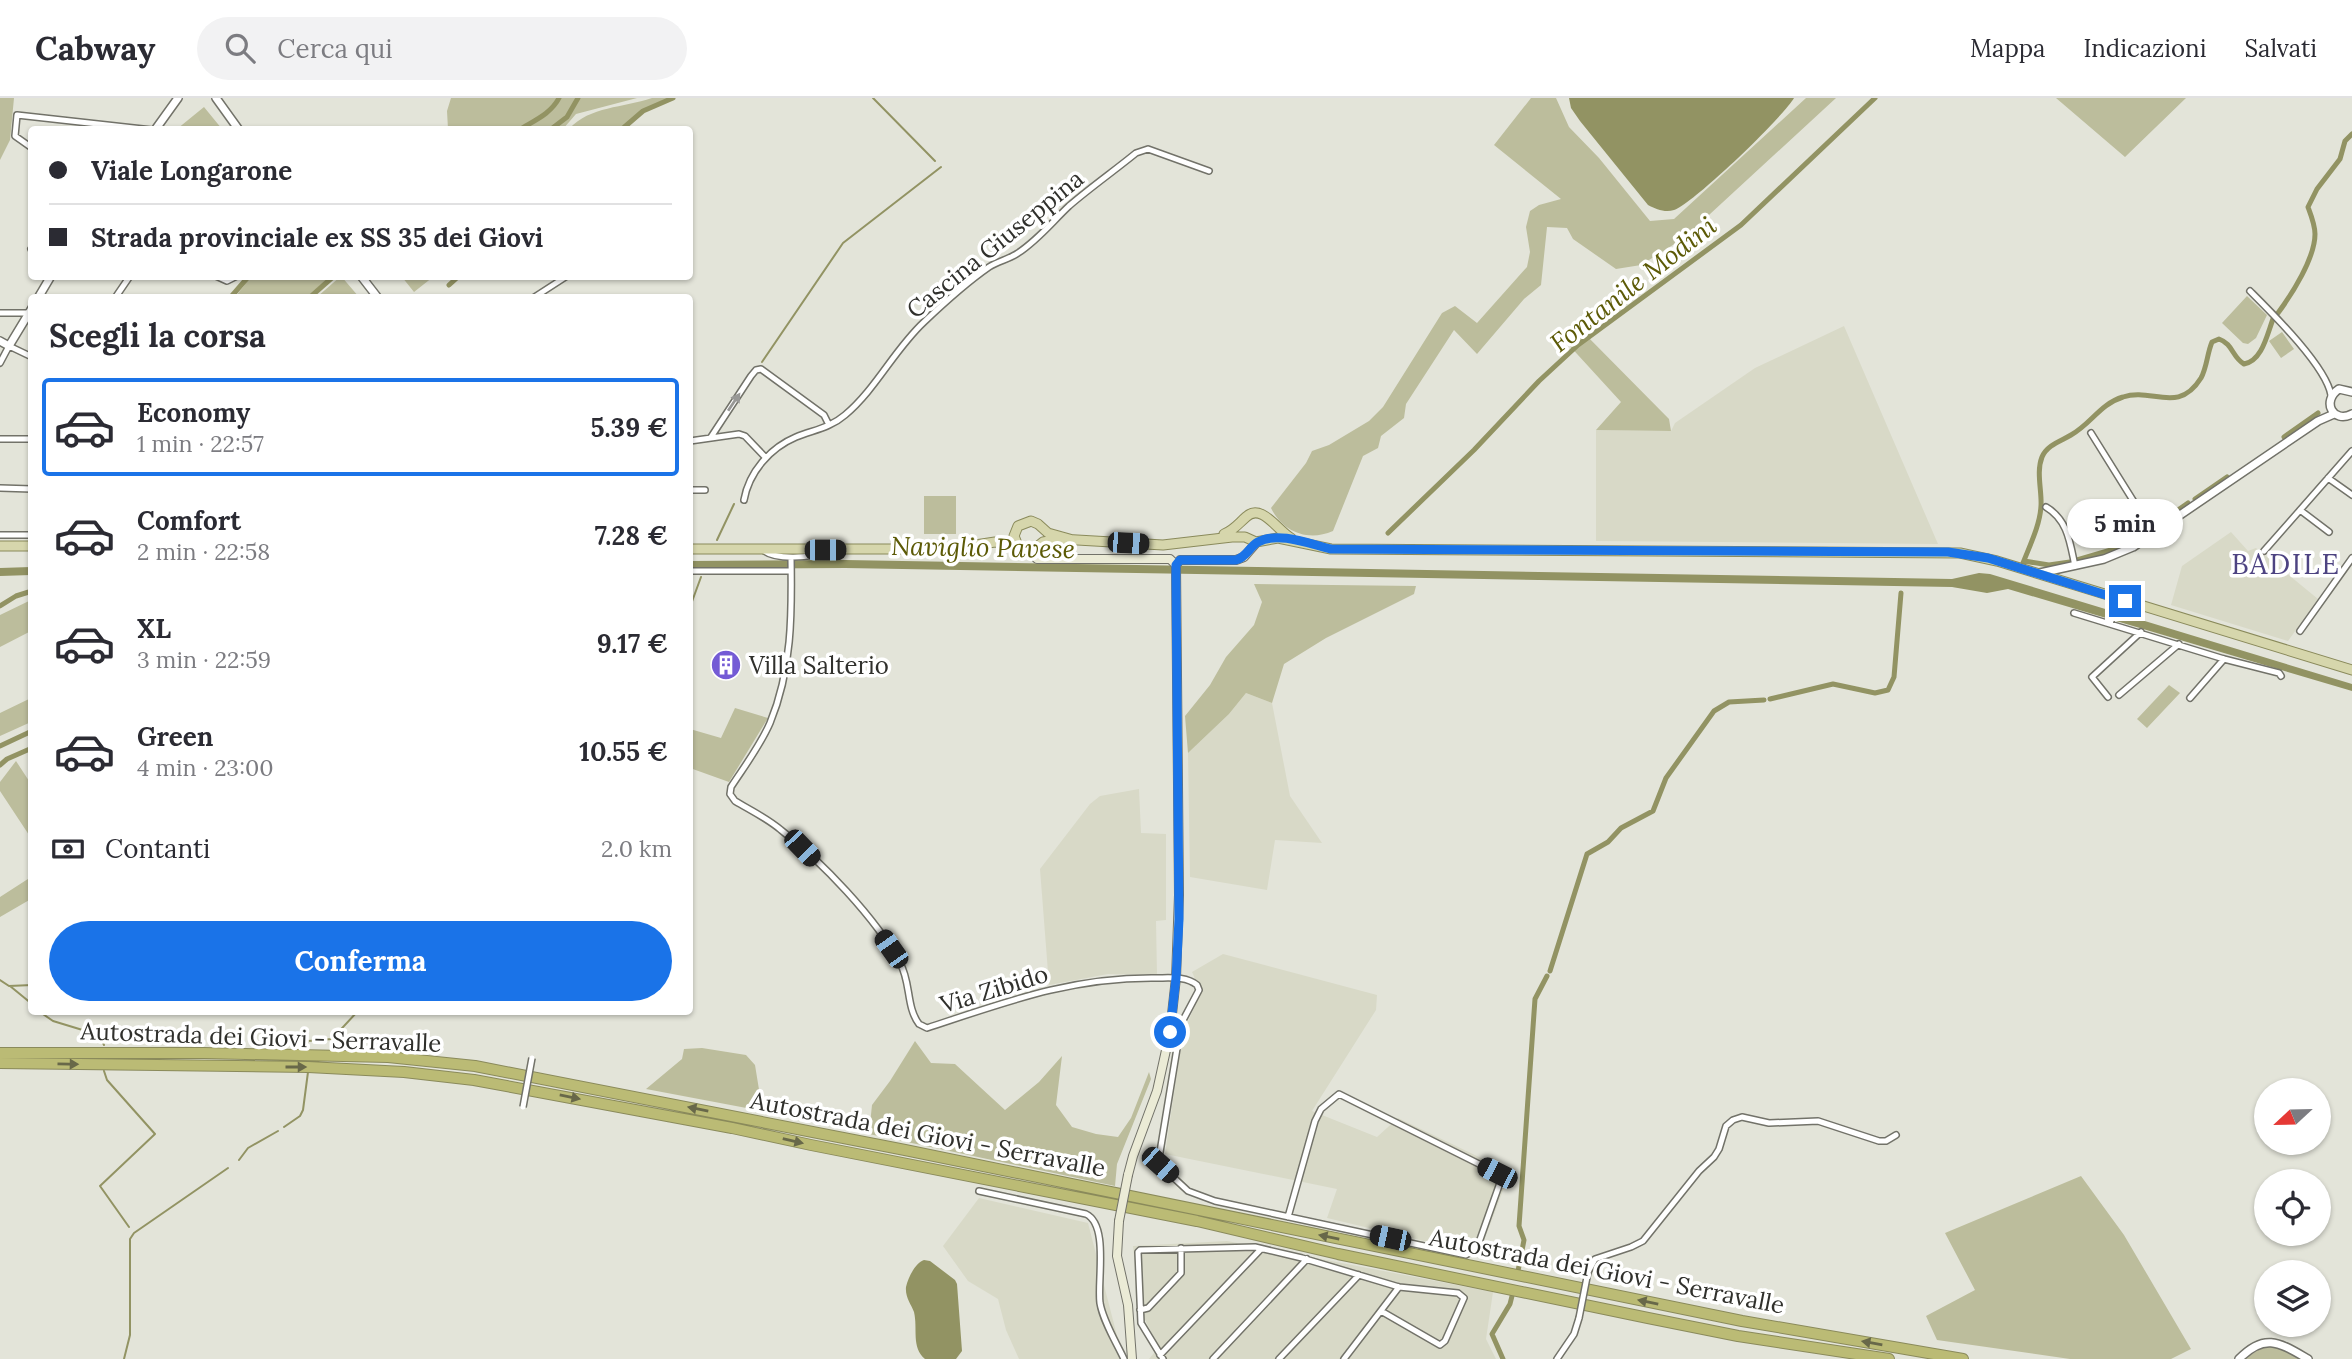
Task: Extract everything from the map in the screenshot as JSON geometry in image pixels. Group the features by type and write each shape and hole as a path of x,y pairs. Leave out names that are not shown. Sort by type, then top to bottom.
{"highway":[{"name":"Autostrada dei Giovi - Serravalle","path":"0,1053 204,1052 388,1056 475,1066 864,1142 1742,1321 1963,1359"},
{"name":"Autostrada dei Giovi - Serravalle","path":"0,1063 308,1067 404,1072 474,1080 732,1128 1197,1221 1338,1254 1738,1336 1889,1359"}],"main road":[{"path":"1213,539 1233,530 1248,515 1255,513 1267,518 1283,533 1299,542"},
{"path":"1133,1359 1128,1305 1117,1256 1119,1221 1128,1175 1160,1081 1170,1032 1176,978 1179,865 1176,565 1180,560 1244,557 1256,540 1271,529 1267,518"},
{"path":"1244,520 1242,530 1256,540"},
{"path":"995,542 1015,532 1021,523 1028,521 1036,523 1043,530 1073,540"},
{"path":"1028,551 1037,549 1043,542 1043,530"},
{"path":"1015,532 1017,545"},
{"path":"1043,542 1073,540 1163,545 1232,537 1256,540 1275,538 1331,549 1948,552 1980,556 2063,582 2116,604 2352,670"},
{"path":"693,549 949,549 995,542 1017,545 1037,559 1170,559 1176,565"},
{"path":"0,546 28,546"}],"street":[{"path":"157,126 178,98"},
{"path":"216,99 238,126"},
{"path":"28,145 15,136 17,115 117,126"},
{"name":"Cascina Giuseppina","path":"766,458 795,438 820,430 847,413 878,378 903,342 943,305 991,265 1017,254 1048,229 1069,207 1136,153 1147,149 1209,171"},
{"path":"364,280 375,294"},
{"path":"540,294 561,280"},
{"path":"2250,291 2284,324 2327,382 2332,411"},
{"path":"0,313 28,311"},
{"path":"0,363 28,314"},
{"path":"0,341 28,355"},
{"path":"711,437 751,376 761,369 825,415 829,425"},
{"path":"2327,382 2352,392"},
{"path":"2331,395 2339,389"},
{"path":"2332,411 2350,416"},
{"path":"2035,573 2064,569 2118,554 2154,534 2332,411"},
{"path":"2091,433 2154,534"},
{"path":"693,440 739,434 745,436 766,458 748,482 744,500"},
{"path":"0,439 28,439"},
{"path":"2264,551 2352,451"},
{"path":"2328,478 2352,495"},
{"path":"0,488 28,489"},
{"path":"693,490 705,490"},
{"path":"2046,507 2056,513 2064,523 2075,566"},
{"path":"2300,510 2329,532"},
{"path":"0,535 28,535"},
{"path":"762,550 768,555 791,558 818,555 825,550"},
{"name":"Via Zibido","path":"791,558 791,637 779,695 764,735 731,788 730,794 735,801 779,828 802,848 872,922 903,968 910,1004 919,1024 927,1028 1028,994 1075,983 1111,979 1176,978"},
{"path":"2300,631 2352,558"},
{"path":"2063,582 2064,569"},
{"path":"693,571 791,571"},
{"path":"2111,623 2116,604"},
{"path":"2074,613 2279,673 2281,676"},
{"path":"2108,697 2092,677 2141,632"},
{"path":"2119,695 2179,644"},
{"path":"2190,698 2224,659"},
{"path":"1176,978 1193,981 1199,990 1181,1024 1159,1158 1160,1165 1194,1194 1222,1203 1288,1217 1470,1254 1477,1248 1501,1180 1497,1173 1339,1094 1321,1109 1315,1121 1288,1217"},
{"path":"523,1107 532,1058"},
{"path":"1558,1359 1574,1334 1588,1272 1595,1259 1623,1251 1643,1241 1699,1171 1714,1157 1726,1126 1733,1120 1742,1117 1769,1122 1818,1121 1879,1141 1896,1136"},
{"path":"979,1191 1086,1214 1094,1220 1098,1228 1102,1283 1100,1305 1124,1359"},
{"path":"1140,1310 1148,1308 1181,1273 1181,1248"},
{"path":"1153,1359 1161,1355 1261,1248"},
{"path":"1161,1355 1142,1325 1140,1250 1261,1248 1399,1287 1458,1293 1464,1298 1443,1344 1437,1344 1381,1311"},
{"path":"1213,1359 1307,1259"},
{"path":"1279,1359 1359,1275"},
{"path":"1344,1359 1399,1287"},
{"path":"2239,1359 2253,1346 2263,1342 2277,1342 2308,1359"}],"shaded area":[{"path":"0,98 14,98 10,140 0,160"},
{"path":"451,98 637,98 576,114 566,126 448,126 447,111"},
{"path":"652,98 669,98 643,110 623,126 572,126 597,112"},
{"path":"1531,98 1556,98 1569,127 1599,158 1650,221 1674,219 1806,98 1836,98 1684,238 1641,265 1616,269 1573,239 1567,228 1547,227 1541,285 1524,299 1477,354 1454,330 1406,404 1404,418 1381,436 1378,448 1363,456 1333,531 1306,535 1289,529 1271,508 1306,463 1312,451 1329,445 1369,421 1383,407 1442,313 1455,306 1477,323 1527,267 1530,252 1526,227 1530,211 1539,205 1561,199 1494,145"},
{"path":"1569,98 1794,98 1773,123 1718,176 1684,204 1667,211 1648,205 1580,121 1571,108"},
{"path":"2056,98 2186,98 2125,157"},
{"path":"204,107 220,126 181,126"},
{"path":"249,280 326,280 310,294 237,294"},
{"path":"336,280 344,280 356,294 320,294"},
{"path":"404,280 429,280 414,292"},
{"path":"2247,296 2267,315 2256,338 2248,344 2243,343 2222,323"},
{"path":"1844,326 1938,544 1596,541 1596,430 1671,431 1675,423 1755,368"},
{"path":"1582,331 1669,419 1671,431 1596,430 1621,402 1567,343"},
{"path":"2282,332 2294,349 2281,358 2269,341"},
{"path":"924,496 956,496 956,534 924,534"},
{"path":"2231,532 2248,551 2256,548 2318,599 2288,641 2171,605 2182,566"},
{"path":"845,560 1952,579 1979,573 1990,574 2352,684 2352,691 2008,589 1987,593 1952,587 845,568 693,569 693,561"},
{"path":"28,567 28,575 0,576 0,568"},
{"path":"1254,584 1416,586 1414,594 1326,638 1284,664 1272,703 1246,693 1229,714 1188,753 1185,716 1210,685 1226,657 1254,625 1262,602"},
{"path":"28,601 28,633 0,647 0,615"},
{"path":"2169,685 2180,693 2147,728 2137,719"},
{"path":"1246,693 1272,703 1290,796 1322,843 1275,840 1267,890 1190,877 1188,753 1229,714"},
{"path":"28,699 28,723 0,736 0,713"},
{"path":"735,708 768,718 729,782 693,769 693,730 721,738"},
{"path":"16,761 28,779 28,833 0,791 0,782"},
{"path":"1139,789 1141,833 1166,834 1166,920 1156,921 1157,975 1108,974 1049,985 1040,869 1090,804 1100,796"},
{"path":"28,879 28,901 0,917 0,897"},
{"path":"1223,954 1377,995 1376,1010 1312,1111 1377,1137 1398,1118 1510,1172 1479,1254 1327,1218 1337,1189 1165,1154 1183,1033 1201,992 1192,972"},
{"path":"915,1041 931,1063 955,1064 1005,1110 1039,1082 1062,1056 1056,1105 1072,1127 1118,1137 1131,1118 1149,1072 1151,1079 1117,1164 1115,1186 869,1134 872,1105"},
{"path":"702,1048 746,1055 755,1065 762,1108 757,1110 646,1089 682,1059 684,1049"},
{"path":"2081,1176 2124,1235 2191,1349 2171,1359 2070,1359 1937,1340 1926,1316 1975,1290 1945,1233"},
{"path":"979,1198 1088,1223 1123,1359 1019,1359 1006,1330 998,1299 968,1281 943,1246"},
{"path":"1227,1241 1493,1292 1486,1339 1496,1359 1149,1359 1159,1347 1140,1310 1133,1246"},
{"path":"924,1260 930,1261 957,1284 962,1351 956,1359 925,1359 918,1349 914,1312 906,1287 915,1267"},
{"path":"2262,1347 2277,1347 2301,1359 2245,1359"}],"waterway":[{"path":"526,126 547,113 559,98"},
{"path":"555,126 567,117 578,98"},
{"path":"626,126 643,111 673,98"},
{"path":"873,98 935,161"},
{"name":"Fontanile Modini","path":"1388,533 1578,345 1741,225 1875,98"},
{"path":"2278,313 2307,265 2314,244 2315,231 2308,207 2317,189 2340,159 2345,141 2352,134"},
{"path":"762,362 843,243 941,167"},
{"path":"233,294 246,280"},
{"path":"314,294 329,280"},
{"path":"449,285 455,280"},
{"path":"2023,563 2039,520 2039,469 2047,449 2078,430 2115,400 2134,395 2164,398 2183,395 2201,378 2212,342 2219,339 2224,341 2240,361 2244,364 2250,362 2260,353 2273,319"},
{"path":"2284,437 2318,413"},
{"path":"2195,499 2227,477"},
{"path":"2178,510 2188,503"},
{"path":"717,540 734,504"},
{"path":"2154,526 2174,513"},
{"path":"2077,560 2111,550 2148,531"},
{"path":"2024,561 2049,565 2070,562"},
{"path":"693,599 701,577"},
{"path":"0,606 28,592"},
{"path":"1770,699 1833,684 1875,693 1888,690 1894,677 1901,593"},
{"path":"1550,971 1587,854 1608,842 1621,828 1653,811 1666,778 1714,711 1729,702 1764,700"},
{"path":"0,746 28,733"},
{"path":"0,765 28,750"},
{"path":"1518,1271 1524,1240 1519,1226 1535,999 1547,976"},
{"path":"0,980 9,986 28,985"},
{"path":"10,986 28,1001"},
{"path":"44,1015 53,1021 99,1035 104,1045"},
{"path":"308,1048 308,1041 332,1039 354,1015"},
{"path":"104,1071 107,1080 155,1134 100,1186 129,1227"},
{"path":"284,1127 300,1116 303,1110 308,1072"},
{"path":"239,1160 248,1148 278,1131"},
{"path":"124,1359 130,1335 130,1239 134,1233 228,1168"},
{"path":"1503,1359 1492,1334 1512,1296"}],"place":[{"name":"Villa Salterio","path":"726,665"}],"district":[{"name":"BADILE","path":"2286,564"}],"route":[{"path":"1170,1032 1178,944 1176,565 1180,560 1236,560 1244,557 1257,542 1273,538 1331,549 1948,552 1988,558 2125,601"}],"water label":[{"name":"Naviglio Pavese","path":"983,547"}]}
